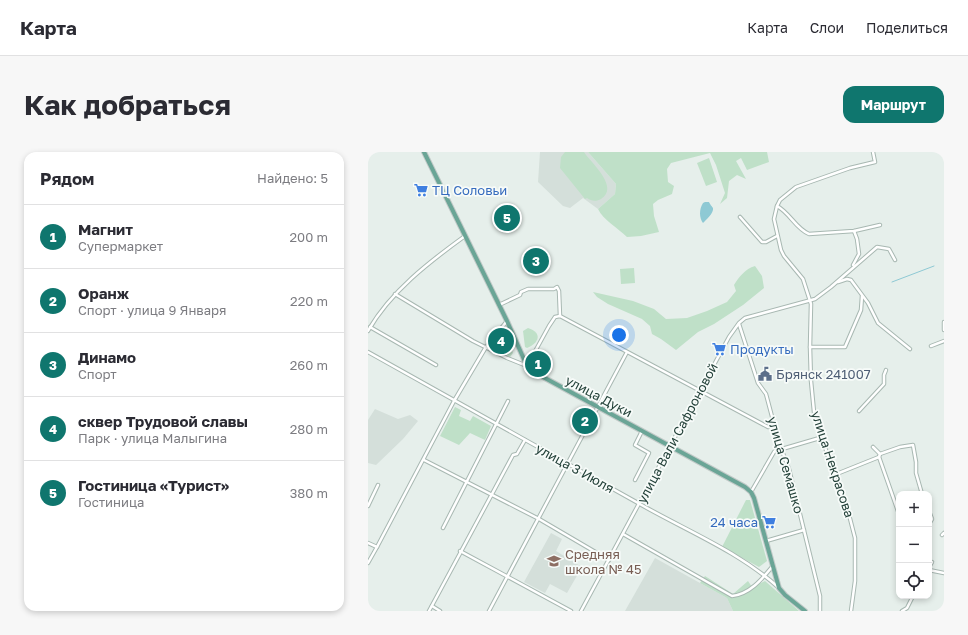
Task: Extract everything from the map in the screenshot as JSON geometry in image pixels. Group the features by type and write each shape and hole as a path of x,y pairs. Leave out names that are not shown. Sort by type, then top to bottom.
{"main road":[{"name":"улица Дуки","path":"424,152 507,321 527,366 532,372 670,446 751,492"},
{"path":"751,492 779,588 785,595 805,611"}],"street":[{"path":"873,152 875,162 850,168 796,187 785,195 777,206 786,213 805,233 809,234 854,232 880,225"},
{"name":"улица Некрасова","path":"777,206 774,220 777,236 784,256 803,280 810,301 810,347 814,406 834,475 846,503 855,538 855,581 851,611"},
{"path":"740,217 762,242 766,242 777,236"},
{"path":"852,268 859,254 857,239 854,232"},
{"path":"368,331 384,306 395,294 426,266 465,236"},
{"path":"739,323 743,319 815,299 875,247 879,246 891,250 895,260"},
{"path":"836,282 850,279 868,303 878,323 910,348"},
{"path":"499,305 528,289 554,289 557,287 559,291 560,316"},
{"path":"395,294 473,341 527,366 549,326 555,317 560,316 768,427 775,427"},
{"path":"810,347 845,347 861,310 862,296"},
{"path":"368,562 424,460 454,401 486,347 507,321"},
{"path":"944,322 944,330"},
{"name":"улица Вали Сафроновой","path":"581,611 729,337 739,323"},
{"name":"улица Семашко","path":"739,323 758,383 766,394 781,448 789,469 820,596 820,611"},
{"path":"370,327 436,365"},
{"path":"931,346 944,341"},
{"name":"улица 3 Июля","path":"368,352 639,504 719,547 765,575 779,588"},
{"path":"489,611 539,520 627,352"},
{"path":"859,411 884,384 884,375 886,370"},
{"path":"443,528 508,401"},
{"path":"635,480 649,453 635,445 642,431"},
{"path":"751,492 774,452 781,448 822,437"},
{"path":"429,611 513,455 517,454 525,440"},
{"path":"880,454 900,447 913,446 916,462 916,473 921,491"},
{"path":"873,447 880,454"},
{"path":"880,454 879,457 896,505"},
{"path":"834,475 879,457"},
{"path":"424,460 539,520 609,560"},
{"path":"368,506 378,484"},
{"path":"766,541 804,530"},
{"path":"623,534 729,596 744,593 773,566"},
{"path":"368,543 377,547"},
{"path":"460,551 570,611"},
{"path":"932,571 944,573"},
{"path":"902,611 907,608 912,599"},
{"path":"432,606 440,611"}],"shaded area":[{"path":"540,152 588,152 616,184 615,194 598,209 583,198 570,208 563,206 538,182"},
{"path":"375,409 398,419 410,415 418,421 403,439 376,465 368,463 368,420"},
{"name":"Средняя школа № 45","path":"551,533 562,539 556,551 582,567 567,593 550,584 545,593 524,582"},
{"path":"655,558 727,598 733,611 625,611"}],"green space":[{"path":"565,152 584,152 599,170 606,183 607,189 606,194 601,199 595,201 587,198 585,199 560,168 561,157"},
{"path":"588,152 767,152 769,162 747,170 741,158 736,161 746,179 737,175 729,181 727,198 720,204 725,193 716,165 710,153 671,163 667,169 668,182 674,186 672,194 658,200 653,204 654,216 659,232 627,237 607,220 598,209 615,194 616,184"},
{"path":"709,158 717,182 706,186 697,163"},
{"path":"755,266 762,276 764,288 743,305 714,324 698,332 676,350 652,334 650,326 642,319 608,304 597,297 593,292 633,301 654,309 666,319 687,318 727,302 736,291 734,285 738,279 745,271"},
{"path":"634,268 635,283 621,284 620,269"},
{"path":"504,328 513,353 510,357 491,344"},
{"path":"528,328 536,333 538,338 537,341 527,348 525,347 523,331"},
{"path":"455,407 461,410 459,416 470,421 473,416 491,426 485,440 470,433 459,445 440,436"},
{"path":"746,500 750,500 767,561 759,567 722,547"},
{"path":"705,576 733,594 748,581 752,587 765,581 799,611 733,611 727,598 700,583"}],"water":[{"path":"709,202 713,210 710,216 703,223 700,216 700,211 703,203"}],"waterway":[{"path":"892,282 934,266"}],"place":[{"name":"ТЦ Соловьи","path":"421,190"},
{"name":"Гостиница «Турист»","path":"507,218"},
{"name":"Динамо","path":"536,261"},
{"name":"сквер Трудовой славы","path":"501,341"},
{"name":"Продукты","path":"719,349"},
{"name":"Магнит","path":"538,364"},
{"name":"Брянск 241007","path":"765,374"},
{"name":"Оранж","path":"585,421"},
{"name":"24 часа","path":"769,522"},
{"name":"Средняя школа № 45","path":"554,561"}]}
